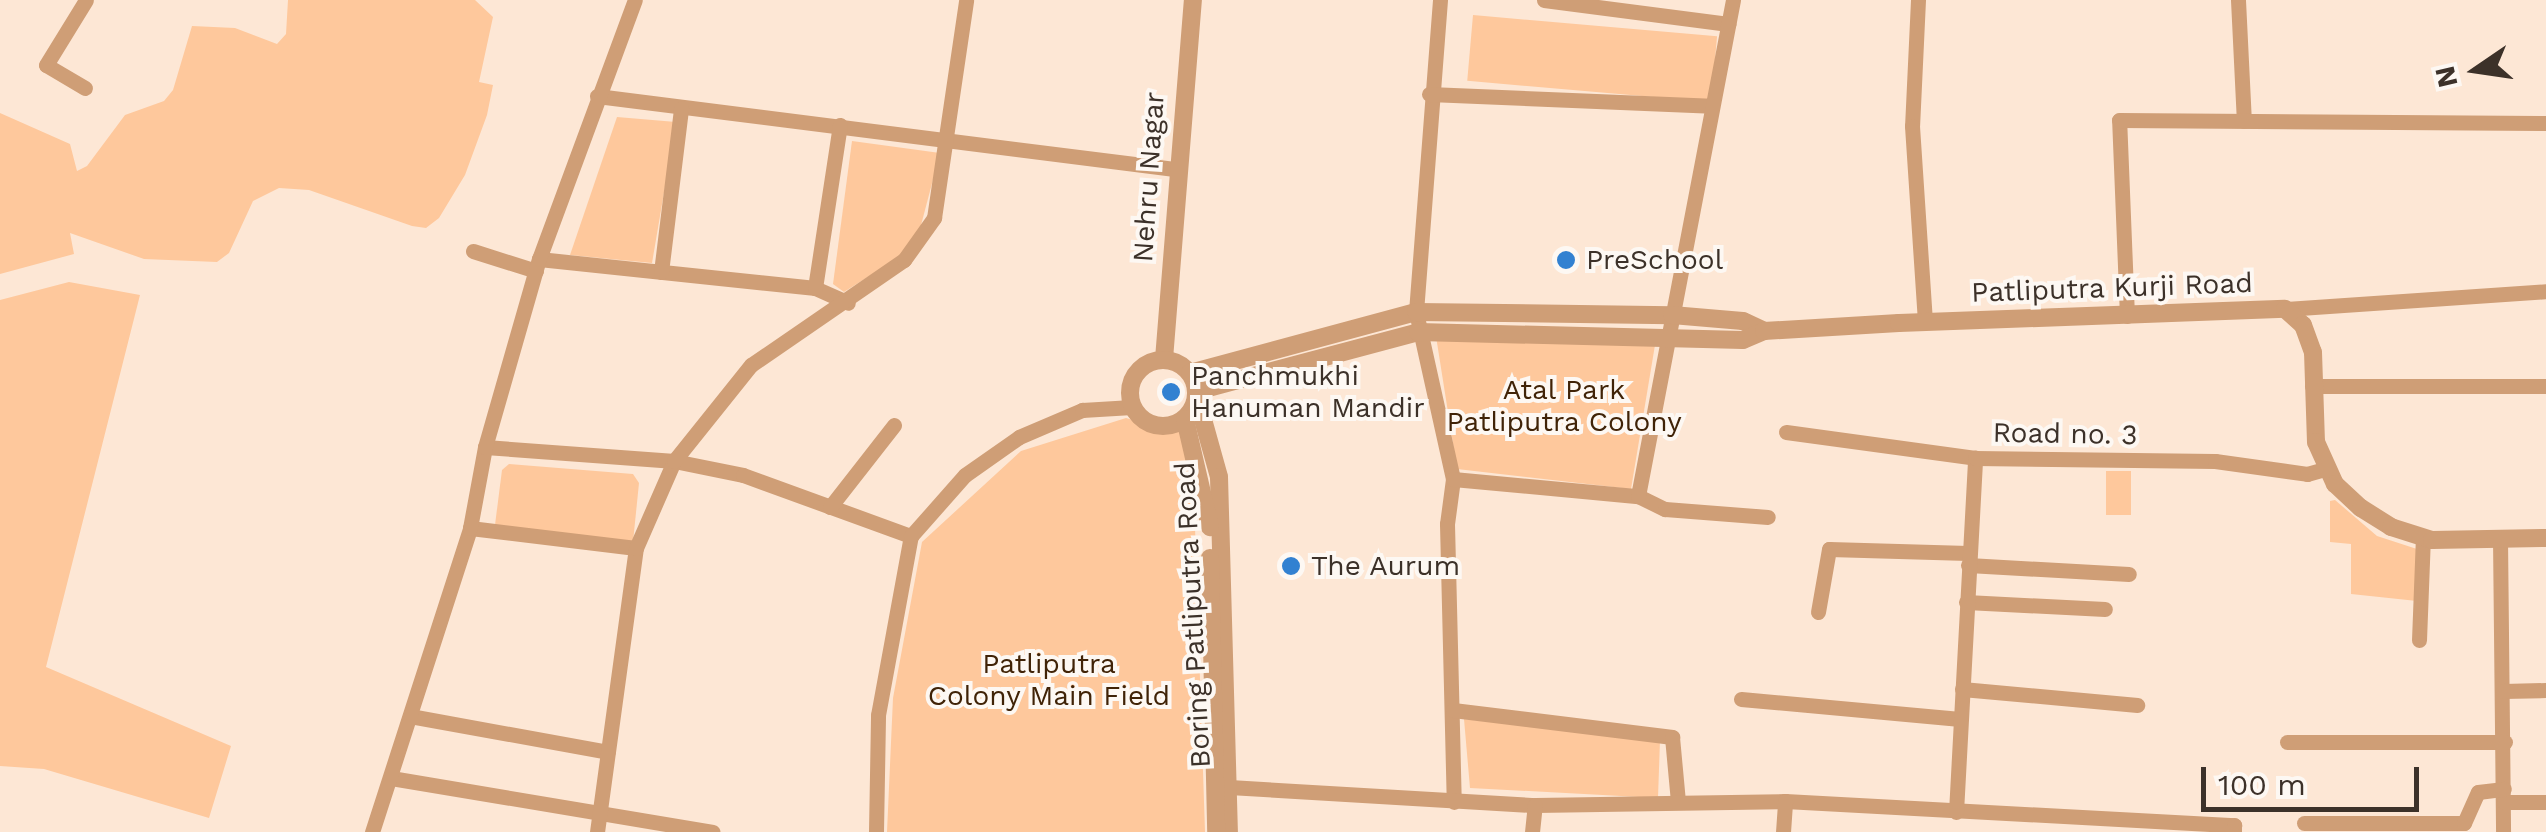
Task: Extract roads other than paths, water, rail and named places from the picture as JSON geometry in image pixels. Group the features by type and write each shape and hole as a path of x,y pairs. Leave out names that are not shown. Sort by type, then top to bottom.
{"street":[{"path":"85,88 46,65 86,0"},
{"path":"372,832 470,528 485,447 538,265 634,0"},
{"path":"598,824 636,548 674,461 752,365 848,303 904,260 934,218 950,140 966,0"},
{"name":"Nehru Nagar","path":"1164,359 1174,169 1192,0"},
{"path":"1440,0 1429,94 1416,312 1453,479 1447,524 1454,802"},
{"path":"1544,0 1728,24"},
{"path":"1638,496 1733,0"},
{"path":"1918,0 1912,126 1925,322"},
{"path":"2238,0 2244,121"},
{"path":"1429,94 1711,106"},
{"path":"597,96 1174,169"},
{"path":"661,272 682,108"},
{"path":"2128,316 2120,120 2546,123"},
{"path":"815,288 840,125"},
{"path":"473,251 538,265 661,272 815,288 848,303"},
{"path":"2285,309 2546,290"},
{"name":"Patliputra Kurji Road","path":"1197,394 1418,332 1743,340 1764,331 2285,309 2303,325 2313,352 2316,442 2328,468 2361,508 2423,537 2546,538"},
{"name":"Patliputra Kurji Road","path":"1190,373 1416,312 1672,315 1744,321 1764,331"},
{"path":"876,832 878,715 911,536 965,475 1019,437 1082,410 1132,407 1162,427 1186,419 1197,394 1190,373 1164,359 1135,374 1132,407"},
{"path":"2312,386 2546,386"},
{"name":"Boring Patliputra Road","path":"1197,394 1219,477 1216,832"},
{"name":"Boring Patliputra Road","path":"1186,419 1210,517 1229,832"},
{"path":"830,507 894,425"},
{"path":"1786,432 1975,458"},
{"path":"485,447 674,461 744,475 911,536"},
{"name":"Road no. 3","path":"1956,812 1975,458 2214,462 2306,474 2328,468"},
{"path":"1453,479 1638,496 1665,509 1768,516"},
{"path":"470,528 636,548"},
{"path":"2419,640 2423,537"},
{"path":"2500,538 2504,832"},
{"path":"1818,612 1829,549 2129,574"},
{"path":"1966,602 2105,609"},
{"path":"1962,688 2137,706"},
{"path":"2504,691 2546,690"},
{"path":"1741,699 1960,719"},
{"path":"1454,710 1672,737 1678,802"},
{"path":"410,716 608,752"},
{"path":"2287,742 2505,742"},
{"path":"391,778 598,824 713,832"},
{"path":"1229,787 1535,805 1784,801 1956,812 2072,825 2234,825 2234,832"},
{"path":"2304,823 2353,828 2469,822 2478,792 2546,802"},
{"path":"1784,801 1784,832"},
{"path":"1532,832 1535,805"}],"place":[{"name":"PreSchool","path":"1566,260"},
{"name":"Panchmukhi Hanuman Mandir","path":"1171,392"},
{"name":"The Aurum","path":"1291,566"}],"park label":[{"name":"Atal Park Patliputra Colony","path":"1564,406"},
{"name":"Patliputra Colony Main Field","path":"1049,680"}]}
